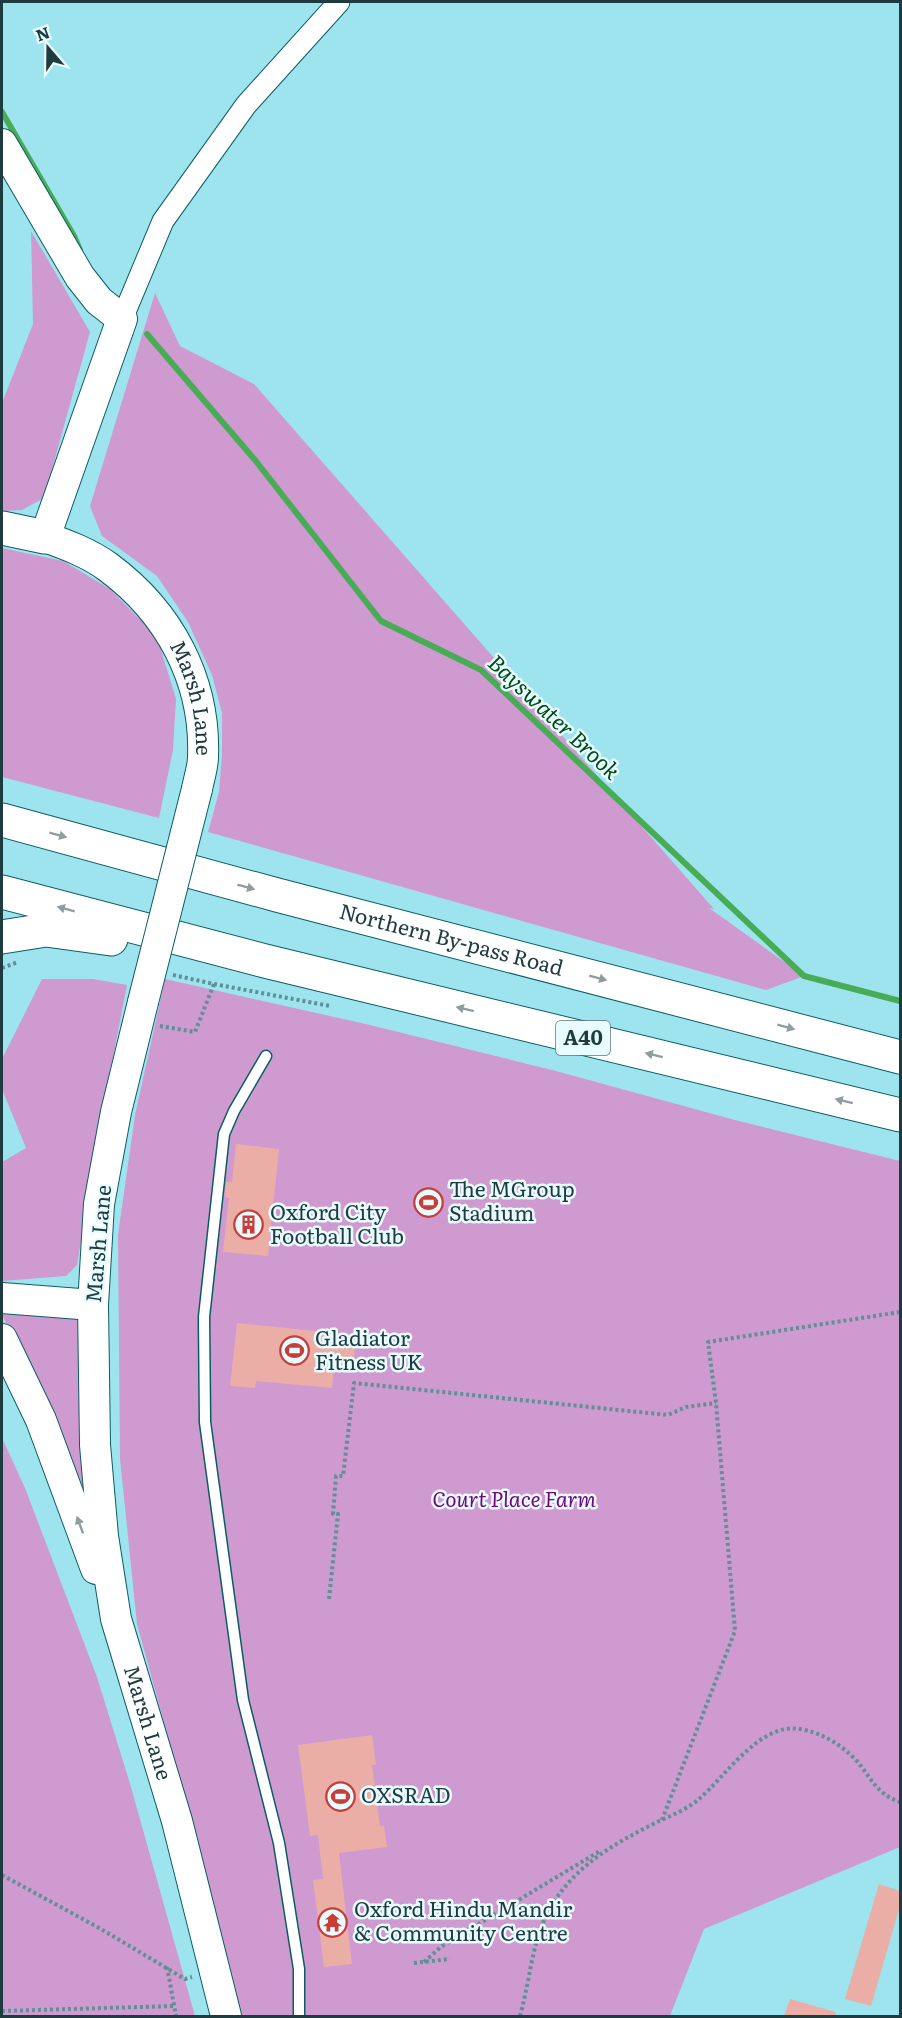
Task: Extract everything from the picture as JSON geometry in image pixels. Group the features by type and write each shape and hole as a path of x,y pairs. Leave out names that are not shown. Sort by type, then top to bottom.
{"highway":[{"path":"2,528 45,537"},
{"name":"Northern By-pass Road","path":"2,820 277,895 900,1057"},
{"name":"A40","path":"2,892 265,961 900,1115"},
{"path":"2,937 46,930 265,961"}],"main road":[{"path":"2,144 80,277 99,301 122,319 45,537"},
{"name":"Marsh Lane","path":"45,537 78,549 107,567 141,595 163,619 184,657 200,711 204,759 116,1112 99,1204 93,1305 94,1445 116,1619 177,1821 226,2016"},
{"path":"2,1298 93,1305"},
{"path":"2,1339 41,1420 116,1619"}],"street":[{"path":"122,319 163,221 246,105 339,2"}],"lane":[{"path":"266,1056 234,1111 224,1134 204,1317 203,1371 205,1422 243,1700 279,1844 299,1970 299,2016"}],"path":[{"path":"140,1012 195,1032 214,984"},
{"path":"662,1820 735,1631 716,1404 708,1342 900,1312"},
{"path":"329,1599 338,1514 333,1514 336,1476 343,1476 354,1383 668,1415 686,1407 716,1404"},
{"path":"424,1962 442,1946 614,1844 699,1799 752,1747 772,1734 799,1729 834,1741 856,1761 872,1784 900,1802"},
{"path":"520,2016 541,1924 555,1899 580,1870 614,1844"},
{"path":"2,1875 185,1979 194,1976"},
{"path":"414,1963 450,1959"},
{"path":"167,1967 176,2016"},
{"path":"2,2011 174,2006"}],"green space":[{"path":"31,231 90,332 44,498 22,510 2,511 2,403 33,324"},
{"path":"155,293 180,346 254,384 714,909 709,908 804,976 766,990 208,832 219,792 222,754 222,713 212,675 188,622 157,576 102,536 90,506"},
{"path":"2,548 63,561 110,589 157,637 176,699 173,750 159,818 2,777"},
{"path":"42,979 93,979 127,985 103,1109 77,1265 66,1276 2,1281 2,1162 26,1148 2,1089 2,1059"},
{"name":"Court Place Farm","path":"165,979 370,1025 556,1071 731,1119 900,1161 900,1847 704,1929 670,2016 243,2016 237,2011 184,1796 137,1624 120,1459 118,1235 135,1115"},
{"path":"2,1310 78,1316 84,1326 94,1531 50,1411 2,1315"},
{"path":"2,1438 25,1488 97,1677 131,1787 195,2016 2,2016"}],"building":[{"name":"Oxford City Football Club","path":"236,1144 279,1149 268,1256 223,1252 229,1198 225,1197 226,1182 232,1182"},
{"name":"Gladiator Fitness UK","path":"237,1323 356,1335 353,1369 334,1367 332,1388 256,1381 255,1388 230,1386"},
{"name":"OXSRAD","path":"372,1735 376,1765 372,1765 380,1826 384,1826 387,1847 339,1853 352,1964 324,1967 313,1880 323,1879 318,1835 310,1836 298,1745"},
{"path":"879,1884 900,1891 900,1906 871,2006 845,1999"},
{"path":"790,1999 836,2012 835,2016 784,2016"}],"waterway":[{"name":"Bayswater Brook","path":"2,112 80,250"},
{"name":"Bayswater Brook","path":"147,334 255,460 381,621 481,670 804,976 900,1001"}],"place":[{"name":"The MGroup Stadium","path":"428,1202"},
{"name":"Oxford City Football Club","path":"249,1225"},
{"name":"Gladiator Fitness UK","path":"294,1351"},
{"name":"OXSRAD","path":"340,1796"},
{"name":"Oxford Hindu Mandir & Community Centre","path":"333,1922"}]}
